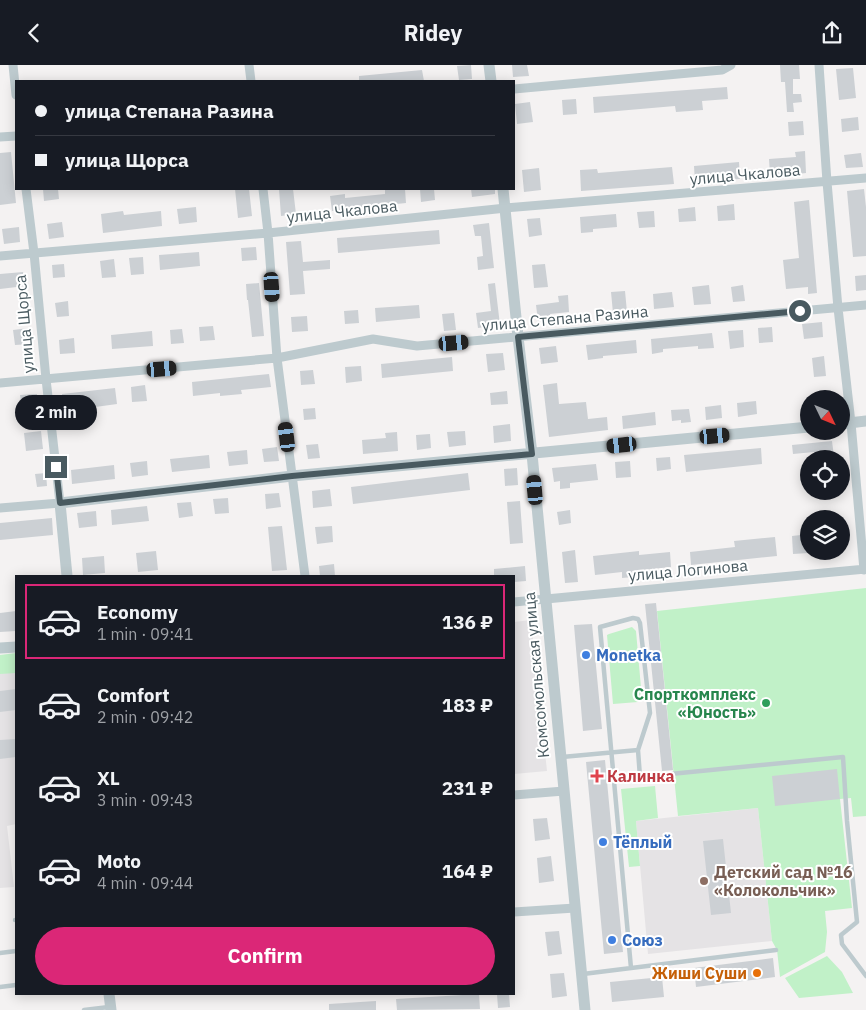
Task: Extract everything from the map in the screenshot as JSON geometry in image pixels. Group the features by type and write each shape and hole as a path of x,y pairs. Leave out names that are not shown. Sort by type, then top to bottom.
{"street":[{"path":"13,65 15,85"},
{"path":"249,65 251,80"},
{"path":"489,65 491,80"},
{"path":"515,89 722,70 731,65"},
{"path":"819,65 844,390"},
{"path":"0,137 15,136"},
{"name":"улица Чкалова","path":"0,256 268,233 506,208 866,178"},
{"name":"улица Щорса","path":"26,190 67,575"},
{"path":"263,190 278,358 304,575"},
{"name":"Комсомольская улица","path":"503,190 532,454 585,1010"},
{"name":"улица Степана Разина","path":"0,383 278,358 373,339 417,346 866,305"},
{"path":"850,423 866,421"},
{"path":"0,508 60,503 292,476 800,428"},
{"path":"848,440 865,569"},
{"name":"улица Логинова","path":"515,602 865,569"},
{"path":"0,648 15,647"},
{"path":"515,795 564,791"},
{"path":"515,912 575,908"},
{"path":"109,995 111,1009"}],"lane":[{"path":"631,968 600,627 633,618 638,619 640,623 650,713 638,750 640,777 843,757 857,922 841,935 842,944 866,975"},
{"path":"560,757 638,750"},
{"path":"582,974 776,950"},
{"path":"0,953 15,951"},
{"path":"0,987 15,985"},
{"path":"84,1010 111,1009"}],"shaded area":[{"path":"531,620 547,771 515,774 515,622"},
{"path":"15,667 15,824 7,826 14,887 0,888 0,669"},
{"name":"Детский сад №16 «Колокольчик»","path":"758,808 772,941 648,954 636,821"}],"green space":[{"name":"Спорткомплекс «Юность»","path":"866,588 866,816 853,817 851,798 840,799 852,908 825,911 827,932 825,952 780,977 777,950 772,941 758,808 678,816 657,611"},
{"path":"632,627 636,631 642,699 638,702 613,704 607,635"},
{"path":"15,653 15,673 0,674 0,655"},
{"path":"655,786 658,818 636,821 640,866 629,867 621,789"},
{"path":"827,956 842,972 853,993 799,998 785,978"}],"building":[{"path":"471,65 472,79 459,80 457,66"},
{"path":"512,65 527,65 529,76 513,77"},
{"path":"780,65 799,65 800,79 793,79 793,94 801,94 802,102 793,103 794,112 787,112 785,82 781,82"},
{"path":"853,68 856,98 839,100 836,69"},
{"path":"422,70 424,80 359,80 359,76"},
{"path":"727,87 728,99 702,101 703,110 676,112 675,106 594,113 593,97"},
{"path":"576,99 577,114 563,115 562,100"},
{"path":"530,102 533,122 517,124 515,104"},
{"path":"858,117 859,130 842,132 841,119"},
{"path":"803,121 804,135 789,136 788,122"},
{"path":"805,151 806,173 770,175 769,159 796,157 795,152"},
{"path":"11,152 16,203 0,205 0,153"},
{"path":"861,153 863,167 846,168 844,155"},
{"path":"739,162 740,179 695,182 694,166"},
{"path":"672,167 674,184 581,191 580,170 597,169 598,173"},
{"path":"539,168 541,190 524,192 522,170"},
{"path":"864,189 866,256 853,257 847,191"},
{"path":"43,190 58,190 59,199 44,201"},
{"path":"235,190 249,190 252,216 238,218"},
{"path":"279,190 293,190 296,214 281,216"},
{"path":"385,190 405,190 406,203 332,211 330,196 345,194 345,198 385,194"},
{"path":"420,190 434,190 435,200 421,202"},
{"path":"471,190 495,190 495,194 472,197"},
{"path":"809,200 817,293 808,294 808,287 786,289 783,260 799,258 794,202"},
{"path":"734,204 735,220 718,221 717,206"},
{"path":"196,207 197,222 179,224 177,209"},
{"path":"695,207 696,221 679,222 678,209"},
{"path":"123,211 124,215 161,211 162,226 103,233 101,214"},
{"path":"654,211 655,227 639,228 637,212"},
{"path":"616,214 617,227 593,229 593,232 581,233 580,217"},
{"path":"540,218 542,235 529,237 527,219"},
{"path":"62,222 64,237 49,239 47,224"},
{"path":"489,223 494,268 478,270 477,257 483,256 481,236 475,236 473,225"},
{"path":"19,227 20,242 4,244 2,229"},
{"path":"439,230 440,244 338,253 337,238"},
{"path":"301,241 303,262 330,260 330,269 303,271 305,294 290,295 286,242"},
{"path":"256,247 257,260 242,261 241,248"},
{"path":"199,252 200,266 160,270 159,255"},
{"path":"143,257 144,274 131,275 129,258"},
{"path":"114,259 116,277 102,278 100,261"},
{"path":"64,264 65,277 53,278 52,265"},
{"path":"545,264 548,287 534,288 532,265"},
{"path":"23,272 25,286 0,289 0,274"},
{"path":"866,275 866,290 856,291 855,276"},
{"path":"259,283 264,336 252,337 246,284"},
{"path":"495,283 500,325 478,328 476,313 491,311 488,284"},
{"path":"709,285 711,304 694,305 692,287"},
{"path":"743,285 745,301 733,302 731,287"},
{"path":"625,291 627,312 613,313 611,292"},
{"path":"672,292 674,307 654,309 653,294"},
{"path":"568,295 569,312 550,314 551,319 538,321 536,305 559,302 558,296"},
{"path":"68,301 69,316 57,317 55,303"},
{"path":"419,305 420,318 376,322 375,308"},
{"path":"358,310 359,323 345,324 344,311"},
{"path":"454,313 456,330 444,331 442,314"},
{"path":"307,316 308,331 292,332 291,317"},
{"path":"822,322 823,337 804,339 802,324"},
{"path":"213,326 215,340 200,341 199,327"},
{"path":"772,327 773,342 759,343 758,328"},
{"path":"29,328 31,344 15,345 13,330"},
{"path":"182,329 184,343 171,344 170,330"},
{"path":"743,330 744,347 730,349 728,331"},
{"path":"152,331 153,346 112,349 111,335"},
{"path":"712,333 714,348 698,349 698,346 663,349 663,352 652,354 651,339"},
{"path":"74,338 75,353 60,354 59,340"},
{"path":"636,340 637,353 603,356 603,358 588,360 586,345"},
{"path":"556,346 558,362 541,364 539,348"},
{"path":"503,353 505,370 488,372 486,354"},
{"path":"824,356 826,376 814,377 812,358"},
{"path":"452,357 453,371 382,378 381,364"},
{"path":"361,366 362,381 346,383 345,367"},
{"path":"313,370 315,384 301,385 300,371"},
{"path":"269,374 271,387 241,390 242,394 220,396 220,393 193,396 192,382"},
{"path":"557,383 559,404 586,402 588,419 607,417 608,430 549,437 543,385"},
{"path":"145,385 147,401 132,402 131,387"},
{"path":"115,388 117,404 81,409 81,404 73,405 73,402 63,403 62,394"},
{"path":"507,391 508,404 491,405 490,393"},
{"path":"37,394 38,407 22,408 20,395"},
{"path":"756,401 757,414 738,417 737,403"},
{"path":"721,405 722,418 706,420 705,407"},
{"path":"315,408 316,419 304,420 303,409"},
{"path":"689,409 691,422 681,423 681,420 672,421 671,410"},
{"path":"655,412 656,425 623,429 622,416"},
{"path":"510,424 511,441 494,443 493,426"},
{"path":"41,431 43,449 26,451 24,433"},
{"path":"465,431 466,445 449,447 447,432"},
{"path":"397,432 398,451 363,454 362,440 386,438 385,433"},
{"path":"430,434 431,448 417,450 416,435"},
{"path":"832,441 833,450 800,450 800,453 793,454 792,445"},
{"path":"318,444 320,458 308,459 306,445"},
{"path":"277,447 279,461 264,462 262,449"},
{"path":"761,448 762,464 686,472 684,455"},
{"path":"247,450 248,464 229,466 227,452"},
{"path":"209,455 210,468 172,472 170,459"},
{"path":"670,457 671,469 657,471 656,458"},
{"path":"147,461 148,475 132,477 130,463"},
{"path":"630,461 631,477 616,478 615,462"},
{"path":"596,464 598,480 570,483 570,488 560,489 560,481 554,482 552,468"},
{"path":"114,465 115,479 72,484 71,470"},
{"path":"517,468 518,485 505,486 504,469"},
{"path":"46,473 47,486 37,487 35,474"},
{"path":"468,473 470,490 353,504 351,487"},
{"path":"330,489 332,506 313,508 312,491"},
{"path":"279,493 281,507 266,509 265,494"},
{"path":"228,498 229,513 215,514 213,499"},
{"path":"520,501 523,543 510,544 507,502"},
{"path":"191,502 193,516 179,518 177,503"},
{"path":"147,506 149,521 112,525 111,510"},
{"path":"570,510 571,523 559,525 557,512"},
{"path":"96,511 97,526 79,528 77,513"},
{"path":"52,518 53,535 0,540 0,523"},
{"path":"282,526 287,570 272,571 268,527"},
{"path":"332,526 333,542 317,544 315,527"},
{"path":"800,535 800,554 793,554 792,536"},
{"path":"775,537 777,556 691,565 690,552 735,547 734,541"},
{"path":"575,550 578,582 565,583 562,552"},
{"path":"156,551 158,570 138,572 136,553"},
{"path":"639,551 639,555 670,552 671,567 632,571 633,577 622,578 622,572 595,575 593,556"},
{"path":"104,556 105,573 83,575 82,558"},
{"path":"334,564 335,575 320,575 319,566"},
{"path":"525,566 526,581 515,582 515,575 494,575 494,569"},
{"path":"656,603 673,770 662,771 645,604"},
{"path":"15,611 15,631 0,632 0,613"},
{"path":"592,624 602,729 583,731 574,625"},
{"path":"15,689 15,710 0,712 0,691"},
{"path":"15,739 15,757 0,759 0,740"},
{"path":"605,760 623,952 604,954 586,762"},
{"path":"837,769 840,799 775,806 772,776"},
{"path":"547,818 550,839 535,841 533,819"},
{"path":"723,839 731,913 711,915 703,841"},
{"path":"551,856 554,881 539,883 537,858"},
{"path":"559,931 562,954 548,956 545,932"},
{"path":"773,958 775,977 696,987 694,968"},
{"path":"564,973 567,996 552,998 550,974"},
{"path":"662,977 664,997 612,1002 610,982"},
{"path":"479,995 480,1009 397,1010 396,999"},
{"path":"497,995 509,995 510,1007 498,1008"},
{"path":"376,1001 376,1010 329,1010 329,1004"}],"place":[{"name":"Monetka","path":"586,655"},
{"name":"Спорткомплекс «Юность»","path":"766,703"},
{"name":"Калинка","path":"597,776"},
{"name":"Тёплый","path":"603,842"},
{"name":"Детский сад №16 «Колокольчик»","path":"704,881"},
{"name":"Союз","path":"612,940"},
{"name":"Жиши Суши","path":"757,973"}],"route":[{"path":"56,467 60,503 292,476 532,454 518,337 800,311"}]}
